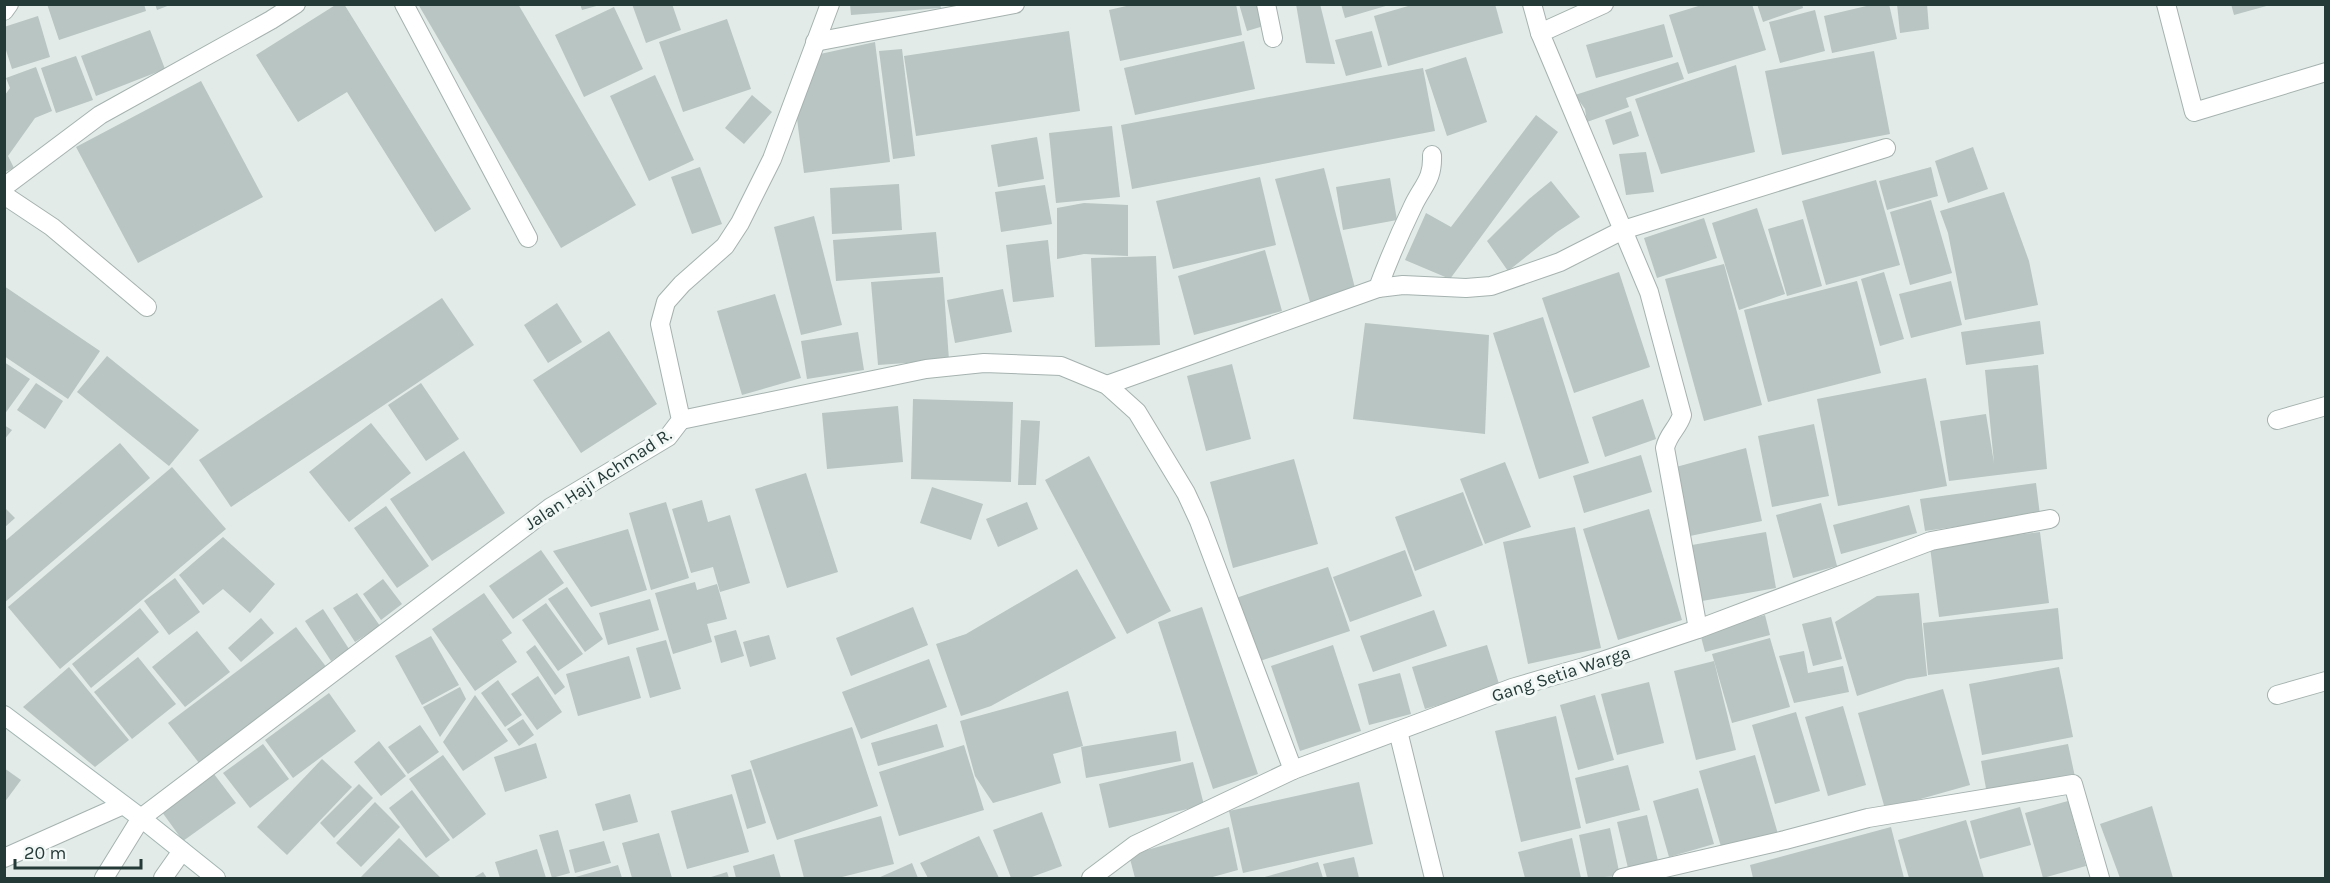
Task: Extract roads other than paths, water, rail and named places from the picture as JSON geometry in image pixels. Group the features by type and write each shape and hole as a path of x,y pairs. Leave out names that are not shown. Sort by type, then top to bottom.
{"street":[{"path":"4,11 9,4"},
{"path":"4,187 100,115 261,26 296,4"},
{"path":"404,4 528,238"},
{"name":"Jalan Haji Achmad R.","path":"141,818 551,507 668,437 681,420 660,324 666,302 682,284 724,246 740,223 772,159 830,4"},
{"path":"815,42 1015,4"},
{"path":"1266,4 1272,38"},
{"path":"1532,4 1540,33 1649,292 1682,415 1678,425 1668,435 1665,448 1698,628"},
{"path":"1540,33 1604,4"},
{"path":"2166,4 2194,112 2325,72"},
{"path":"1107,385 1378,288 1403,285 1466,288 1491,286 1560,262 1623,231 1886,148"},
{"path":"1378,288 1414,203 1428,182 1432,171 1432,155"},
{"path":"4,195 52,227 147,307"},
{"path":"681,420 926,369 984,363 1060,366 1107,385 1137,412 1186,493 1199,521 1293,770"},
{"path":"2277,420 2325,406"},
{"name":"Gang Setia Warga","path":"1091,879 1135,845 1293,770 1512,688 1584,667 1698,628 1931,542 2050,519"},
{"path":"2277,695 2325,681"},
{"path":"4,716 141,818 216,879"},
{"path":"1398,731 1434,879"},
{"path":"1622,879 1868,818 2069,784 2075,785 2100,879"},
{"path":"4,858 123,805"},
{"path":"104,879 141,818"},
{"path":"163,879 182,851"}]}
